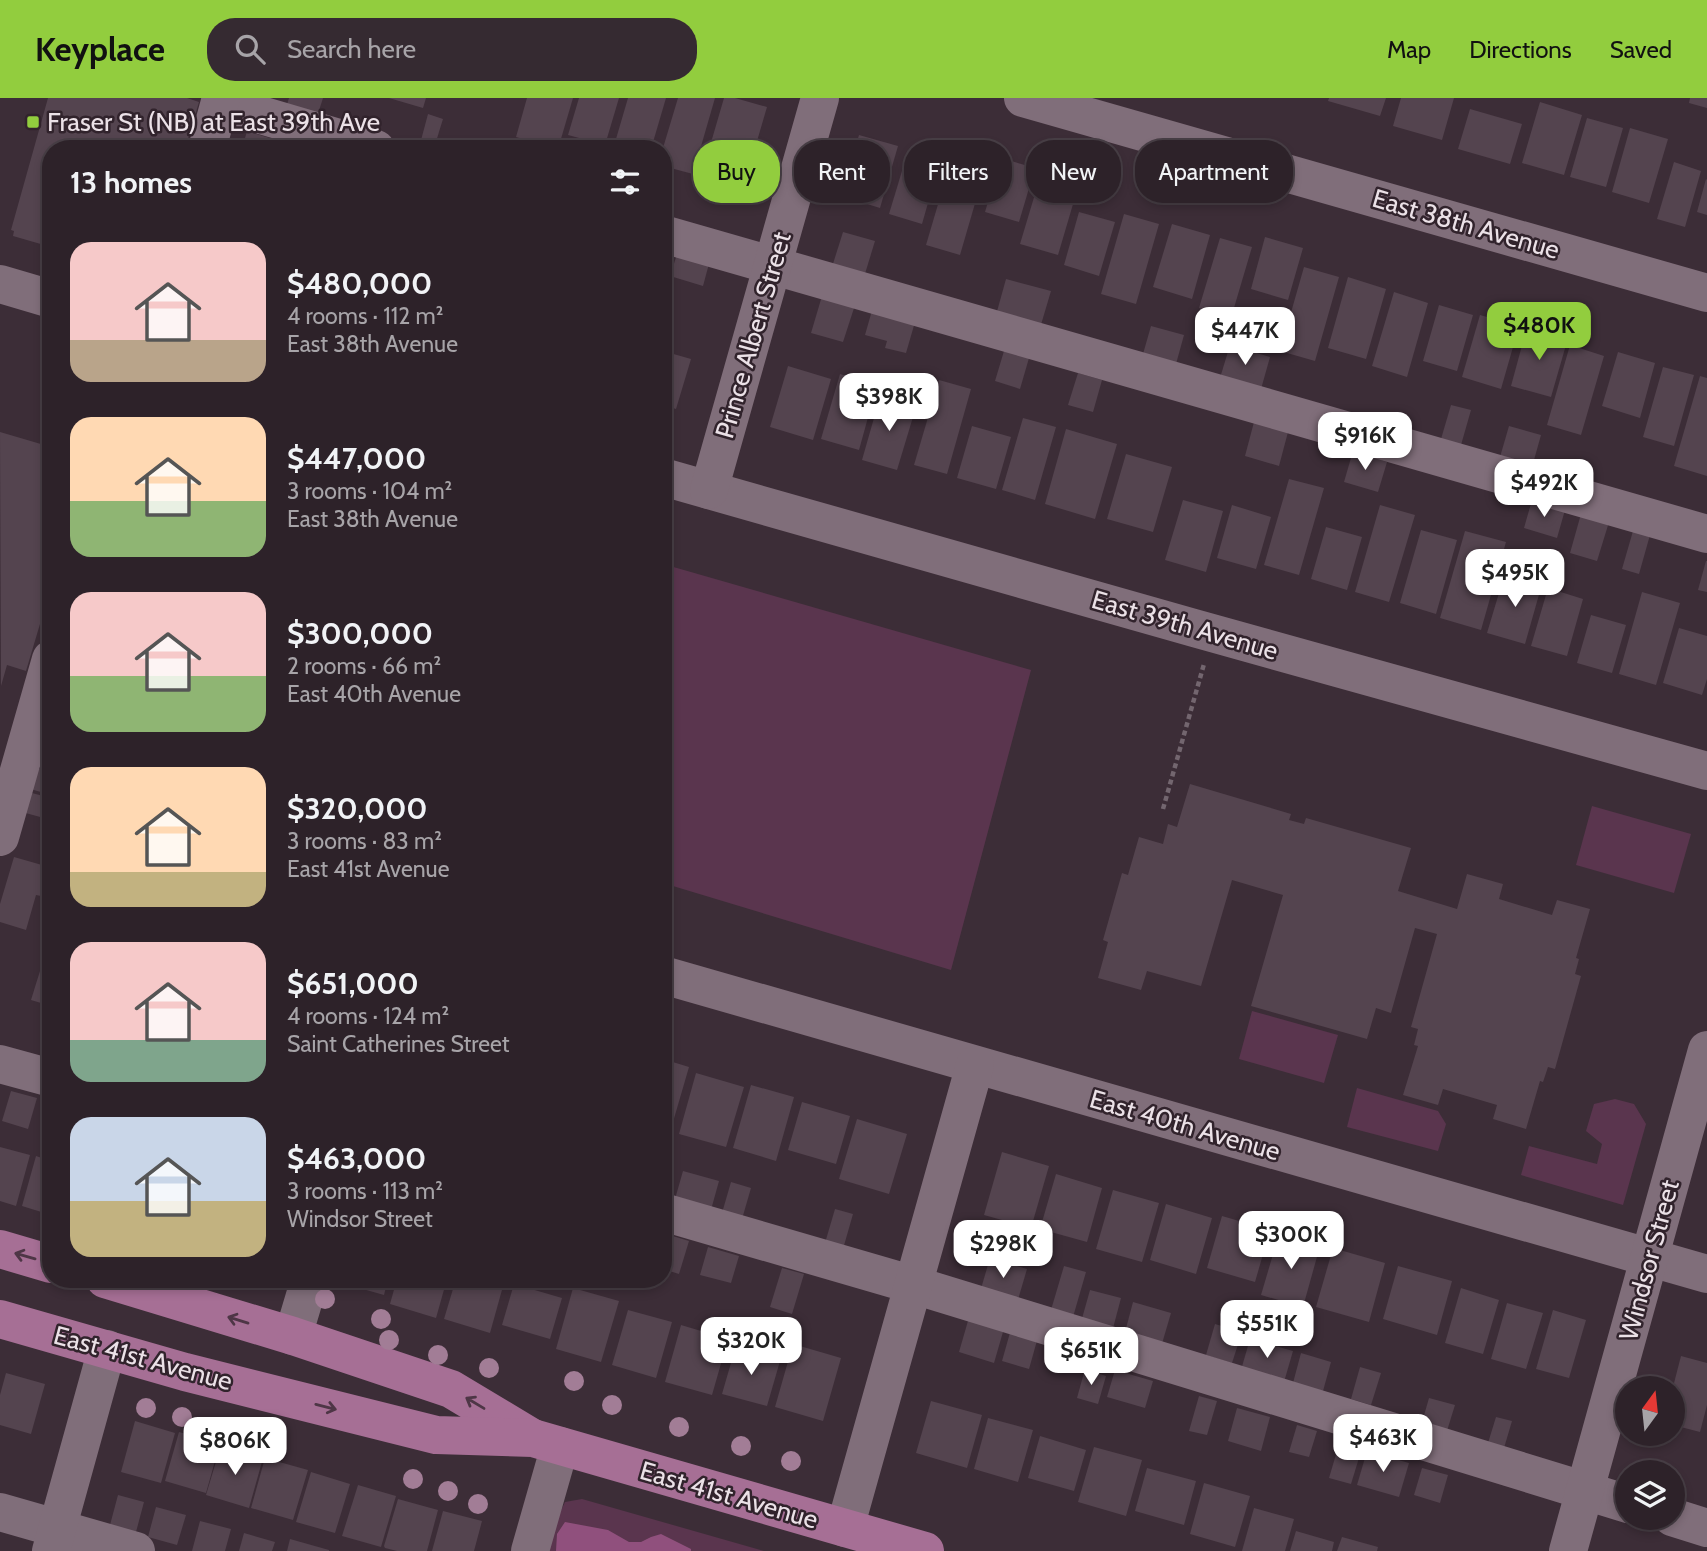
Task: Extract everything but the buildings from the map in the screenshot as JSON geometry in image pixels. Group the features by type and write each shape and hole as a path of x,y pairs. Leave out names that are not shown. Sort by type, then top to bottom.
{"main road":[{"path":"0,1249 42,1261"},
{"name":"East 41st Avenue","path":"135,1288 293,1336 451,1389 546,1442"},
{"name":"East 41st Avenue","path":"0,1319 185,1372 436,1435 546,1442 925,1551"}],"street":[{"name":"Prince Albert Street","path":"709,490 820,98"},
{"name":"East 38th Avenue","path":"1023,98 1707,293"},
{"path":"209,140 220,100 347,140"},
{"path":"672,237 1707,534"},
{"path":"0,284 42,296"},
{"name":"East 39th Avenue","path":"672,480 1707,771"},
{"path":"0,837 42,690"},
{"name":"East 40th Avenue","path":"672,978 1707,1274"},
{"name":"Windsor Street","path":"1568,1551 1707,1050"},
{"path":"0,1065 42,1076"},
{"path":"845,1528 975,1065"},
{"path":"672,1215 914,1284 1615,1500"},
{"path":"293,1336 307,1288"},
{"path":"54,1540 107,1349"},
{"path":"530,1551 546,1442"},
{"path":"0,1512 54,1540 136,1551"},
{"path":"1685,1521 1707,1528"}],"path":[{"path":"1163,809 1205,664"}],"shaded area":[{"path":"672,567 1031,670 951,970 672,886"},
{"path":"1592,806 1691,834 1674,893 1576,865"},
{"path":"1252,1011 1338,1035 1324,1083 1239,1059"},
{"path":"1357,1088 1438,1111 1446,1124 1438,1151 1347,1127"},
{"path":"1615,1099 1634,1104 1646,1124 1623,1205 1521,1175 1529,1146 1597,1164 1602,1144 1586,1131 1594,1104"},
{"path":"582,1499 764,1551 548,1551 565,1502"},
{"path":"565,1522 608,1530 629,1542 641,1542 661,1534 691,1551 556,1551 557,1534"}],"place":[{"name":"Fraser St (NB) at East 39th Ave","path":"33,122"}]}
